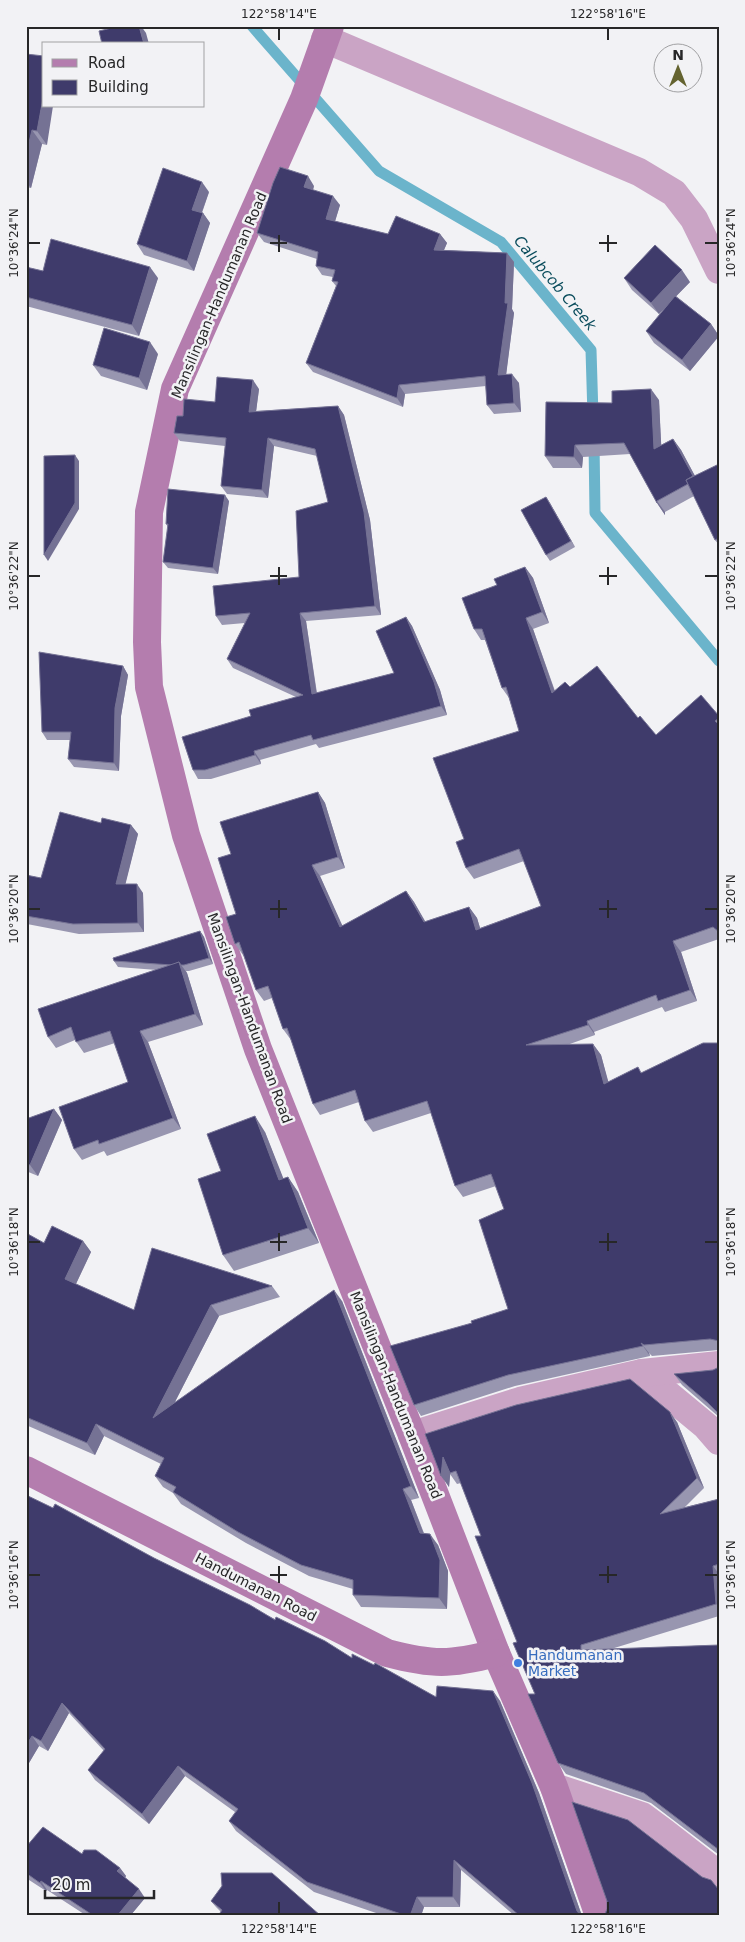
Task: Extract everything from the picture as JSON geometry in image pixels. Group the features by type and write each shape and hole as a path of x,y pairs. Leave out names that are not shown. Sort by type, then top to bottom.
{"street":[{"name":"Mansilingan-Handumanan Road","path":"326,37 304,99 175,389 149,512 147,642 149,686 186,835 255,1040 412,1435 496,1653 554,1787 599,1916"},
{"path":"326,37 639,172 674,194 679,200 694,219 719,270"},
{"path":"412,1435 520,1401 642,1373 719,1365"},
{"path":"642,1373 706,1426 719,1440"},
{"name":"Handumanan Road","path":"26,1470 387,1653 441,1664 465,1661 496,1653"},
{"path":"554,1787 642,1816 719,1875"}],"building":[{"path":"120,26 139,26 143,42 102,42 99,31"},
{"path":"26,54 42,56 42,104 37,131 32,130 26,155"},
{"path":"280,167 308,176 304,187 333,196 326,219 388,234 396,216 440,234 434,250 507,253 505,303 508,303 498,375 512,374 514,403 487,405 485,376 399,385 397,398 306,363 338,282 332,281 335,270 316,266 318,252 257,233"},
{"path":"163,168 202,182 192,210 203,213 187,261 137,244"},
{"path":"51,239 150,267 132,325 26,297 26,267 43,271"},
{"path":"655,245 682,270 651,303 624,278"},
{"path":"675,296 711,324 682,360 646,331"},
{"path":"104,328 150,342 139,378 93,365"},
{"path":"217,377 253,380 249,412 338,406 364,512 375,606 300,613 312,694 394,673 376,631 406,617 434,682 441,706 313,740 311,735 254,751 255,755 205,770 193,770 182,737 251,716 249,710 303,695 227,659 250,613 216,616 213,586 299,577 296,511 328,502 315,449 268,438 262,490 221,486 226,438 174,433 177,416 183,416 184,399 215,402"},
{"path":"651,389 654,449 673,439 693,476 686,480 688,484 657,501 657,503 624,443 575,445 574,457 545,456 546,402 612,403 612,391"},
{"path":"75,455 75,503 44,555 44,456"},
{"path":"719,464 719,538 715,540 686,480"},
{"path":"168,489 225,495 213,568 163,562 168,524 166,524"},
{"path":"546,497 571,541 546,555 521,510"},
{"path":"525,567 542,612 526,618 552,693 565,682 570,687 597,666 638,718 640,716 656,735 701,695 719,716 715,721 719,725 719,932 713,927 673,941 690,990 658,1001 656,995 587,1021 588,1025 526,1045 593,1044 604,1084 638,1067 641,1073 703,1043 719,1043 719,1341 710,1339 644,1345 641,1343 643,1346 508,1375 414,1405 390,1346 472,1323 471,1321 508,1309 479,1220 504,1209 491,1174 455,1186 427,1101 365,1121 355,1090 313,1104 287,1028 283,1029 268,986 256,990 239,942 235,944 226,917 236,914 218,858 231,854 220,822 318,792 338,857 312,865 340,927 406,891 424,922 469,907 476,930 541,906 519,849 466,868 456,842 464,839 433,758 519,731 506,687 502,688 482,629 474,629 462,598 497,585 494,579"},
{"path":"39,652 123,666 115,708 114,763 68,759 71,732 42,732"},
{"path":"60,812 101,823 102,818 131,825 116,884 137,884 138,923 73,924 26,916 26,875 41,878"},
{"path":"200,931 209,958 184,965 181,965 179,962 172,965 114,961 113,958"},
{"path":"179,962 195,1014 140,1031 173,1118 99,1144 98,1140 74,1149 59,1107 128,1082 110,1031 76,1042 71,1027 48,1037 38,1009"},
{"path":"54,1109 30,1165 26,1163 26,1119"},
{"path":"255,1116 279,1180 288,1177 308,1228 223,1255 198,1179 221,1171 207,1134"},
{"path":"52,1226 83,1241 65,1279 134,1310 152,1248 272,1286 211,1305 153,1418 334,1290 411,1486 403,1489 420,1533 430,1534 440,1560 439,1598 353,1595 353,1580 301,1565 238,1532 173,1492 176,1487 155,1476 164,1458 96,1424 87,1443 26,1417 26,1233 44,1243"},
{"path":"719,1367 719,1414 674,1374 713,1370"},
{"path":"630,1379 670,1412 697,1478 660,1514 719,1499 719,1564 713,1566 716,1604 581,1645 581,1650 719,1645 719,1850 644,1793 558,1763 528,1694 535,1694 513,1643 517,1642 475,1536 481,1536 456,1471 450,1473 443,1457 441,1476 425,1434 516,1405"},
{"path":"26,1495 53,1508 55,1504 154,1558 250,1605 275,1620 276,1617 325,1641 352,1658 352,1654 374,1665 375,1663 436,1697 437,1686 493,1691 532,1783 577,1911 581,1916 520,1916 454,1860 453,1897 417,1897 410,1916 307,1882 229,1821 238,1809 178,1766 142,1814 88,1770 105,1749 62,1703 41,1741 32,1736 26,1746"},
{"path":"572,1802 628,1820 702,1877 711,1880 719,1890 719,1916 604,1916 607,1909 607,1901"},
{"path":"43,1827 82,1854 84,1850 96,1850 120,1868 117,1871 139,1889 117,1916 94,1916 26,1873 26,1847"},
{"path":"221,1873 272,1873 321,1916 218,1916 222,1910 211,1901 222,1886"}],"waterway":[{"name":"Calubcob Creek","path":"252,26 379,171 501,242 591,350 593,416"},
{"name":"Calubcob Creek","path":"594,442 595,513 719,661"}],"place":[{"name":"Handumanan Market","path":"518,1663"}]}
